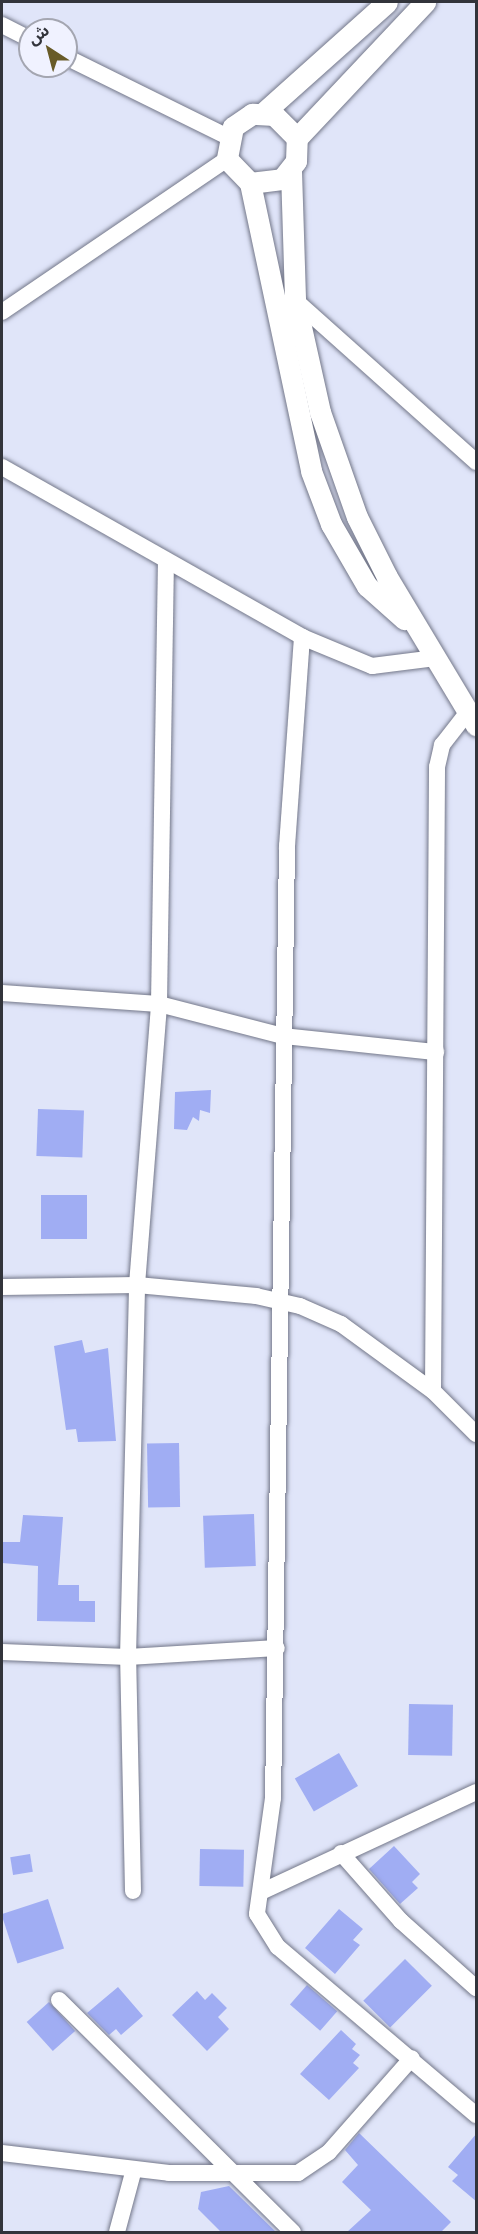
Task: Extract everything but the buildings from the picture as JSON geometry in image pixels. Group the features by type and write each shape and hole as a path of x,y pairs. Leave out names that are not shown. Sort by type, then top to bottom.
{"street":[{"path":"387,2 263,113 242,119 228,137 227,159 250,183 294,409 331,524 367,586 414,627"},
{"path":"425,2 297,138 291,171 295,300 336,460 357,517 414,627 472,719 441,745 437,767 433,1391"},
{"path":"2,25 18,33"},
{"path":"78,63 228,137"},
{"path":"263,113 284,120 297,138"},
{"path":"2,312 227,159"},
{"path":"250,183 272,183 291,171"},
{"path":"295,300 477,462"},
{"path":"2,467 303,637 372,666 435,658"},
{"path":"133,1891 128,1657 137,1285 159,1004 166,561"},
{"path":"303,637 293,729 283,1036 277,1648 273,1798 263,1891 257,1914 278,1947 477,2115"},
{"path":"2,993 159,1004 283,1036 436,1052"},
{"path":"2,1287 137,1285 280,1301 341,1324 433,1391 477,1434"},
{"path":"2,1652 128,1657 277,1648"},
{"path":"263,1891 477,1792"},
{"path":"341,1853 401,1921 477,1988"},
{"path":"59,2000 293,2232"},
{"path":"2,2153 134,2169 238,2176 298,2173 311,2167 412,2058"},
{"path":"117,2232 134,2169"}]}
